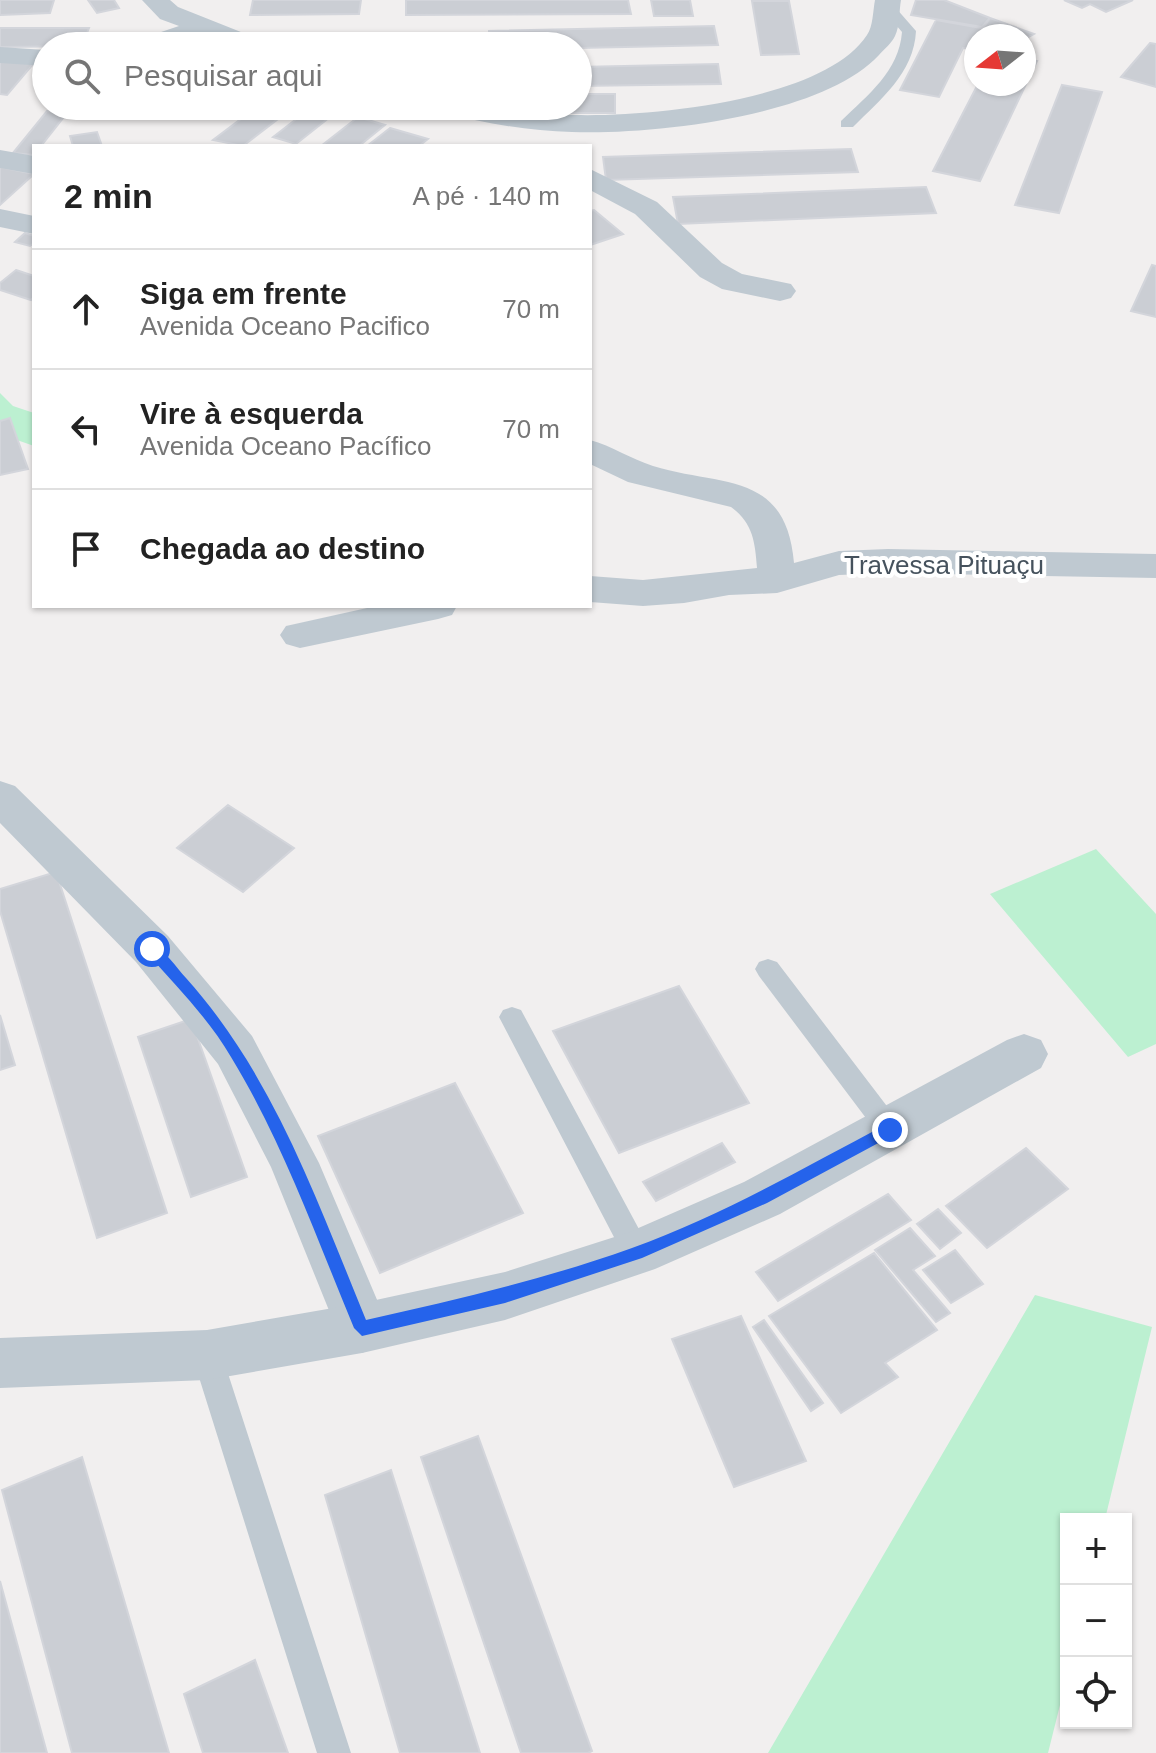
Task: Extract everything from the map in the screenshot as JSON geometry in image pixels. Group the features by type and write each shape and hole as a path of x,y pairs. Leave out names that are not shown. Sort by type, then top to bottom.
{"street":[{"path":"155,0 169,13 211,32"},
{"path":"525,120 621,123 719,113 766,103 839,73 868,53 884,33 889,5"},
{"path":"188,32 200,28"},
{"path":"0,55 32,57"},
{"path":"497,120 528,144"},
{"path":"0,159 32,165"},
{"path":"592,179 646,208 711,270 733,282 780,291"},
{"path":"0,218 32,225"},
{"path":"592,452 641,474 743,498 755,505 771,528 777,580"},
{"name":"Travessa Pituaçu","path":"592,589 643,593 684,590 729,582 777,580 839,563 888,561 1156,566"},
{"path":"300,635 428,608"},
{"path":"0,797 152,949 235,1050 294,1163 362,1328"},
{"path":"0,1363 207,1355 362,1328 505,1296 637,1253 762,1198 1024,1054"}],"lane":[{"path":"847,124 890,79 907,52 909,31 889,5"},
{"path":"768,969 890,1130"},
{"path":"512,1017 637,1253"},
{"path":"207,1355 334,1753"}],"green space":[{"path":"0,393 13,406 32,412 32,445 0,434"},
{"path":"1096,849 1156,914 1156,1044 1128,1057 990,894"},
{"path":"1035,1295 1152,1327 1106,1513 1060,1513 1060,1705 1048,1753 768,1753"}],"building":[{"path":"0,0 54,0 50,13 0,15"},
{"path":"88,0 114,0 119,8 97,13"},
{"path":"253,0 361,0 359,14 250,15"},
{"path":"406,0 628,0 631,14 406,15"},
{"path":"651,0 690,0 693,16 654,16"},
{"path":"916,0 944,0 990,18 985,24 964,24 911,15"},
{"path":"1064,0 1133,0 1106,12 1090,4 1082,8"},
{"path":"752,1 789,1 799,54 761,55"},
{"path":"990,18 1006,24 986,24"},
{"path":"936,20 964,25 964,48 939,97 900,90"},
{"path":"714,26 718,45 592,48 592,32 489,31"},
{"path":"0,28 89,28 87,32 32,32 32,47 0,47"},
{"path":"1150,43 1156,44 1156,87 1121,77"},
{"path":"0,59 32,63 7,95 0,94"},
{"path":"718,64 721,84 592,86 592,67"},
{"path":"1062,85 1102,92 1059,213 1015,205"},
{"path":"592,94 615,94 615,113 592,113"},
{"path":"972,96 1020,96 980,181 933,171"},
{"path":"40,120 61,120 43,144 32,144 32,155 13,153"},
{"path":"239,120 277,120 246,144 213,140"},
{"path":"295,120 326,120 296,144 273,137"},
{"path":"354,120 385,125 361,144 324,144"},
{"path":"390,128 428,139 422,144 370,144"},
{"path":"97,132 101,144 72,144 70,136"},
{"path":"851,149 858,172 606,180 603,157"},
{"path":"0,167 32,174 32,176 0,205"},
{"path":"926,187 936,213 678,224 673,197"},
{"path":"594,210 623,234 592,244"},
{"path":"25,233 32,235 30,246 15,242"},
{"path":"1152,265 1156,266 1156,317 1131,311"},
{"path":"16,270 32,275 32,299 0,290 0,283"},
{"path":"10,418 28,469 0,475 0,421"},
{"path":"228,805 294,848 243,892 177,848"},
{"path":"56,872 167,1213 97,1238 0,911 0,889"},
{"path":"679,986 749,1103 619,1153 553,1031"},
{"path":"0,1015 15,1065 0,1070"},
{"path":"191,1019 247,1177 191,1197 138,1037"},
{"path":"455,1083 523,1213 380,1273 318,1136"},
{"path":"722,1143 735,1162 656,1201 643,1182"},
{"path":"1026,1148 1068,1189 987,1248 946,1206"},
{"path":"888,1194 911,1220 778,1301 756,1272"},
{"path":"938,1209 961,1233 940,1249 917,1224"},
{"path":"910,1228 935,1256 913,1270 950,1313 936,1322 875,1250"},
{"path":"955,1250 983,1284 951,1303 923,1270"},
{"path":"874,1253 937,1330 885,1363 898,1377 841,1413 769,1316"},
{"path":"741,1316 806,1461 734,1487 672,1339"},
{"path":"764,1320 823,1403 811,1411 753,1327"},
{"path":"478,1436 592,1751 588,1753 521,1753 421,1457"},
{"path":"82,1457 169,1753 72,1753 2,1490"},
{"path":"391,1470 480,1753 400,1753 325,1495"},
{"path":"0,1581 47,1753 0,1753"},
{"path":"255,1660 288,1753 203,1753 184,1694"}],"route":[{"path":"152,949 235,1050 265,1103 294,1163 362,1328 505,1296 637,1253 762,1198 890,1130"}]}
